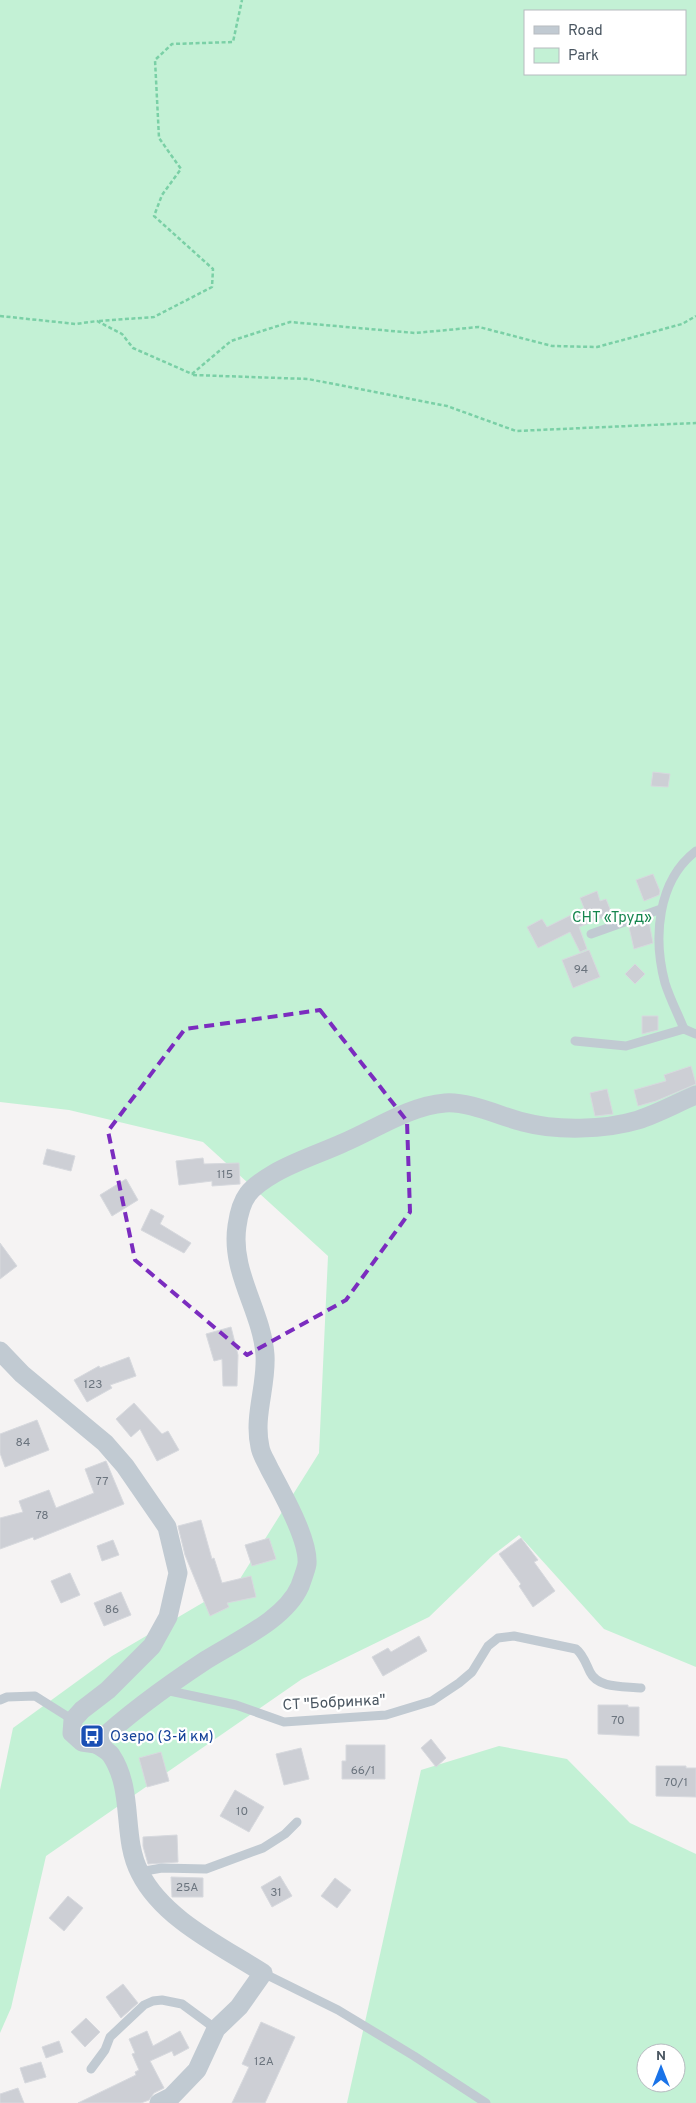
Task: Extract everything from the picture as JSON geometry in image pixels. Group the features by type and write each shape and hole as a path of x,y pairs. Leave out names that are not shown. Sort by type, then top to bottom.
{"street":[{"path":"96,1744 118,1724 165,1690 206,1661 253,1632 286,1607 299,1588 307,1564 303,1539 260,1448 259,1412 265,1382 265,1352 239,1269 236,1236 239,1210 245,1196 256,1185 277,1171 344,1143 412,1111 430,1105 449,1102 527,1123 578,1128 638,1120 696,1095"},
{"path":"0,1351 22,1374 105,1443 125,1466 167,1527 178,1573 168,1617 152,1646 108,1690 82,1710 73,1720 72,1733 82,1742 96,1744 110,1754 121,1778 127,1804 131,1847 139,1872 155,1897 171,1912 263,1973 239,2007 216,2030 197,2070 171,2096 160,2103"}],"lane":[{"path":"684,1030 665,982 658,932 661,909 674,877 685,859 696,851"},
{"path":"591,934 661,909"},
{"path":"575,1040 626,1046 684,1030 696,1034"},
{"name":"СТ \"Бобринка\"","path":"165,1690 236,1705 284,1722 386,1715 432,1701 472,1672 488,1646 498,1638 514,1636 576,1648 596,1681 603,1684 641,1688"},
{"path":"0,1700 35,1696 73,1720"},
{"path":"139,1872 162,1868 206,1868 263,1848 286,1834 297,1822"},
{"path":"263,1973 338,2010 486,2103"},
{"path":"91,2069 105,2050 110,2037 144,2005 153,2001 162,2000 182,2004 216,2030"}],"path":[{"path":"0,316 76,324 154,317 212,287 213,269 154,216 162,195 181,169 159,138 155,60 172,44 233,42 242,0"},
{"path":"192,374 231,341 290,322 415,332 479,327 552,346 597,347 682,324 696,316"},
{"path":"98,322 122,334 133,348 192,374 308,379 447,406 516,431 696,423"}],"highlighted area":[{"path":"320,1010 407,1121 410,1212 346,1300 247,1355 135,1260 108,1131 185,1029"}],"green space":[{"name":"СНТ «Труд»","path":"0,0 696,0 696,1667 604,1629 519,1535 493,1555 429,1617 302,1679 46,1856 11,2008 0,2033 0,1790 13,1728 112,1656 238,1582 319,1453 328,1256 203,1142 69,1110 0,1102"},
{"path":"499,1746 567,1759 630,1823 696,1854 696,2103 347,2103 421,1770"}],"building":[{"path":"653,772 670,774 668,787 651,786"},
{"path":"653,874 660,891 659,895 644,901 636,880"},
{"path":"597,891 600,901 606,899 612,914 579,927 587,949 580,952 570,932 538,948 527,927 542,919 547,927 575,913 584,908 580,898"},
{"path":"649,922 653,943 634,949 629,927"},
{"path":"589,950 600,977 573,988 562,960"},
{"path":"635,964 645,974 635,984 625,974"},
{"path":"642,1016 658,1016 658,1030 642,1034"},
{"path":"691,1066 696,1084 656,1101 638,1106 634,1090 666,1081 664,1075"},
{"path":"607,1089 613,1114 595,1116 590,1093"},
{"path":"47,1149 75,1156 71,1171 43,1164"},
{"path":"203,1158 204,1164 239,1163 240,1184 212,1186 212,1181 179,1185 176,1161"},
{"path":"126,1179 138,1200 112,1216 100,1195"},
{"path":"151,1209 164,1216 160,1224 191,1243 184,1253 141,1230"},
{"path":"0,1243 17,1266 0,1279"},
{"path":"231,1327 238,1355 237,1386 223,1386 222,1359 214,1361 206,1334"},
{"path":"129,1357 136,1376 110,1385 112,1388 87,1402 74,1380 99,1366 100,1368"},
{"path":"134,1403 162,1434 168,1431 179,1450 157,1461 140,1429 131,1437 116,1419"},
{"path":"37,1420 49,1450 5,1467 0,1453 0,1434"},
{"path":"106,1461 124,1504 34,1540 33,1537 0,1549 0,1518 23,1512 19,1501 49,1490 56,1508 94,1493 85,1469"},
{"path":"201,1520 212,1559 214,1558 222,1583 251,1576 256,1597 227,1603 229,1607 210,1616 185,1555 178,1526"},
{"path":"269,1538 276,1559 252,1566 245,1545"},
{"path":"521,1538 538,1560 534,1562 555,1591 533,1607 519,1586 521,1584 499,1554"},
{"path":"113,1540 119,1555 102,1561 97,1546"},
{"path":"70,1573 80,1595 61,1603 51,1581"},
{"path":"121,1592 131,1615 104,1626 94,1603"},
{"path":"419,1636 427,1651 383,1676 372,1657 388,1648 391,1652"},
{"path":"598,1705 639,1707 639,1736 598,1734"},
{"path":"431,1739 446,1758 436,1767 421,1748"},
{"path":"346,1745 385,1745 385,1779 342,1779 342,1761 346,1761"},
{"path":"301,1748 309,1779 284,1785 276,1754"},
{"path":"161,1752 169,1781 147,1787 139,1758"},
{"path":"656,1766 696,1768 696,1797 656,1796"},
{"path":"235,1790 264,1807 249,1832 220,1816"},
{"path":"177,1835 178,1862 148,1864 143,1846 143,1837"},
{"path":"280,1876 292,1896 272,1907 261,1887"},
{"path":"171,1877 203,1878 203,1897 172,1897"},
{"path":"335,1878 351,1890 337,1908 321,1896"},
{"path":"68,1896 83,1908 64,1931 49,1918"},
{"path":"123,1984 138,2003 121,2018 106,1997"},
{"path":"86,2018 100,2032 85,2047 71,2032"},
{"path":"261,2022 295,2037 265,2103 232,2103 249,2067 242,2064"},
{"path":"147,2031 153,2046 180,2031 189,2048 174,2056 172,2051 150,2061 164,2088 154,2093 149,2100 141,2103 78,2103 136,2075 135,2072 139,2070 132,2054 135,2053 129,2039"},
{"path":"59,2041 63,2052 46,2058 42,2047"},
{"path":"41,2062 46,2077 25,2083 20,2068"},
{"path":"18,2088 24,2103 0,2103 0,2094"}],"place":[{"name":"Озеро (3-й км)","path":"92,1736"}]}
